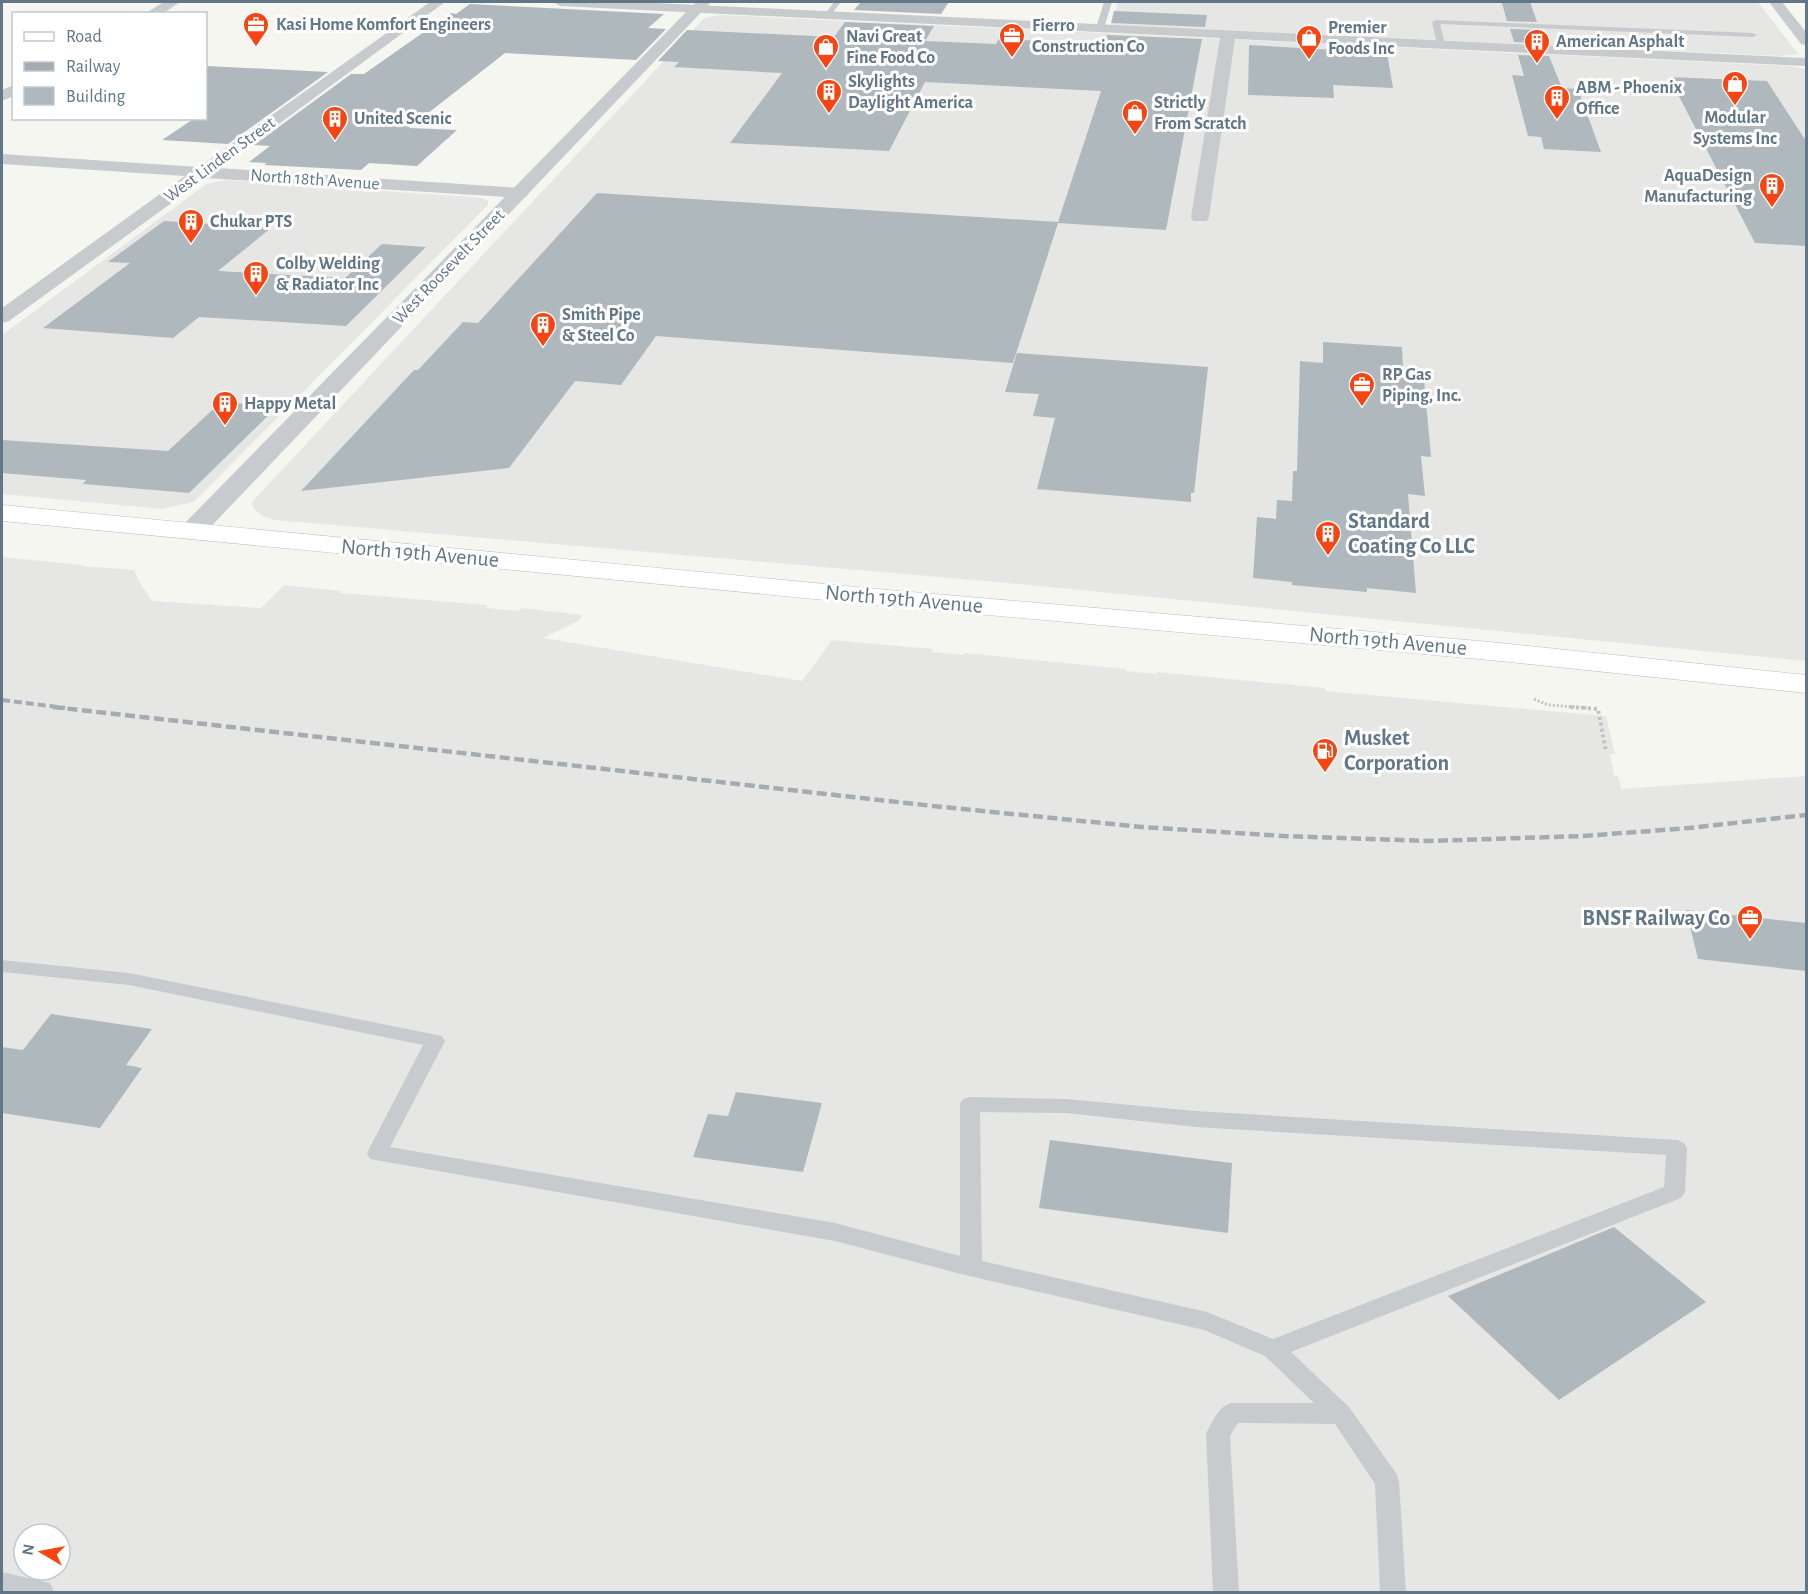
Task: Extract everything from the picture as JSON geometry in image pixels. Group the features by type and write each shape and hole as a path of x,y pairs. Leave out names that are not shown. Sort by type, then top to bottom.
{"main road":[{"name":"North 19th Avenue","path":"2,513 878,597 1490,651 1806,684"}],"street":[{"path":"156,12 173,2"},
{"name":"West Linden Street","path":"2,317 438,2"},
{"path":"560,2 700,5 826,15 971,16 1100,28 1806,62"},
{"path":"1775,2 1806,41"},
{"name":"West Roosevelt Street","path":"192,531 700,5"},
{"path":"1200,217 1228,34"},
{"name":"North 18th Avenue","path":"2,159 520,193"}],"lane":[{"path":"826,15 837,2"},
{"path":"1100,28 1108,2"},
{"path":"1441,44 1436,22 1753,35"},
{"path":"2,966 129,980 435,1041 377,1153 835,1232 971,1267 1207,1321 1273,1349 1341,1414 1387,1481 1393,1593"},
{"path":"971,1267 970,1104 1066,1106 1196,1119 1677,1148 1674,1192 1273,1349"},
{"path":"1226,1593 1218,1434 1232,1413 1341,1414"},
{"path":"2,1584 41,1593"}],"path":[{"path":"1534,699 1548,705 1598,709 1606,752"}],"shaded area":[{"path":"1118,2 1758,2 1798,54 1782,56 1111,25"},
{"path":"721,15 1790,66 1806,69 1806,661 997,582 275,520 263,516 254,509 252,502 704,18"},
{"path":"226,180 483,198 488,201 488,205 194,502 162,509 2,494 2,335 206,184"},
{"path":"2,557 134,570 152,601 261,608 284,585 342,591 341,593 487,605 486,608 518,611 521,608 583,615 578,621 543,638 802,681 832,640 933,649 932,652 1126,669 1126,671 1325,688 1325,691 1606,716 1615,754 1610,754 1614,776 1618,776 1621,789 1806,776 1806,1592 2,1592"}],"building":[{"path":"861,2 949,2 941,14 854,10"},
{"path":"1530,2 1537,22 1507,21 1502,3"},
{"path":"470,4 664,14 648,28 666,29 636,60 505,53 409,128 457,130 417,166 369,163 361,170 264,165 267,163 249,162 270,146 254,145 351,74 364,74 451,13 456,14"},
{"path":"1114,11 1207,15 1205,27 1111,23"},
{"name":"Smith Pipe & Steel Co","path":"845,22 934,26 925,41 996,44 999,39 1105,44 1107,35 1202,39 1166,230 1058,223 1013,363 656,336 621,385 575,381 509,468 301,491 414,370 418,370 463,322 478,323 597,193 1058,222 1101,91 925,82 889,151 730,143 782,73 674,67 679,62 658,61 687,30 834,37"},
{"path":"1510,29 1540,30 1545,43 1514,42"},
{"name":"Premier Foods Inc","path":"1249,45 1387,53 1393,88 1333,85 1334,98 1248,95"},
{"name":"ABM - Phoenix Office","path":"1518,55 1549,56 1562,88 1578,89 1601,152 1544,149 1541,137 1528,136 1512,75 1524,76"},
{"path":"207,66 328,72 228,144 162,140 192,120 207,120"},
{"path":"1669,77 1767,81 1806,141 1806,246 1755,243"},
{"path":"164,221 271,228 218,271 345,278 382,244 426,247 346,326 199,317 173,338 43,328 130,263 108,262"},
{"path":"1323,342 1402,347 1403,368 1423,369 1431,457 1421,456 1425,496 1408,494 1416,593 1367,588 1367,592 1292,585 1292,582 1253,578 1257,517 1276,519 1277,500 1292,501 1293,471 1297,471 1300,361 1323,363"},
{"path":"1017,353 1208,367 1194,493 1191,493 1191,502 1037,489 1055,418 1033,416 1039,394 1005,392"},
{"name":"Happy Metal","path":"221,402 278,406 189,493 83,484 86,480 2,473 2,440 168,451"},
{"name":"BNSF Railway Co","path":"1686,910 1806,923 1806,971 1698,959"},
{"path":"51,1014 152,1029 126,1065 142,1068 100,1128 2,1113 2,1047 23,1050"},
{"path":"736,1092 822,1103 803,1172 693,1157 708,1114 728,1116"},
{"path":"1050,1140 1232,1163 1228,1233 1039,1208"},
{"path":"1614,1227 1706,1302 1559,1400 1448,1296"}],"railway":[{"path":"2,700 65,708"},
{"path":"53,707 933,806 1142,827 1284,836 1428,841 1583,836 1689,828 1806,815"}],"place":[{"name":"Kasi Home Komfort Engineers","path":"256,48"},
{"name":"Fierro Construction Co","path":"1012,59"},
{"name":"Premier Foods Inc","path":"1309,61"},
{"name":"American Asphalt","path":"1537,65"},
{"name":"Navi Great Fine Food Co","path":"826,70"},
{"name":"Modular Systems Inc","path":"1735,107"},
{"name":"Skylights Daylight America","path":"829,115"},
{"name":"ABM - Phoenix Office","path":"1557,121"},
{"name":"Strictly From Scratch","path":"1135,136"},
{"name":"United Scenic","path":"335,142"},
{"name":"AquaDesign Manufacturing","path":"1772,209"},
{"name":"Chukar PTS","path":"191,245"},
{"name":"Colby Welding & Radiator Inc","path":"256,297"},
{"name":"Smith Pipe & Steel Co","path":"543,348"},
{"name":"RP Gas Piping, Inc.","path":"1362,408"},
{"name":"Happy Metal","path":"225,427"},
{"name":"Standard Coating Co LLC","path":"1328,557"},
{"name":"Musket Corporation","path":"1325,774"},
{"name":"BNSF Railway Co","path":"1750,941"}]}
